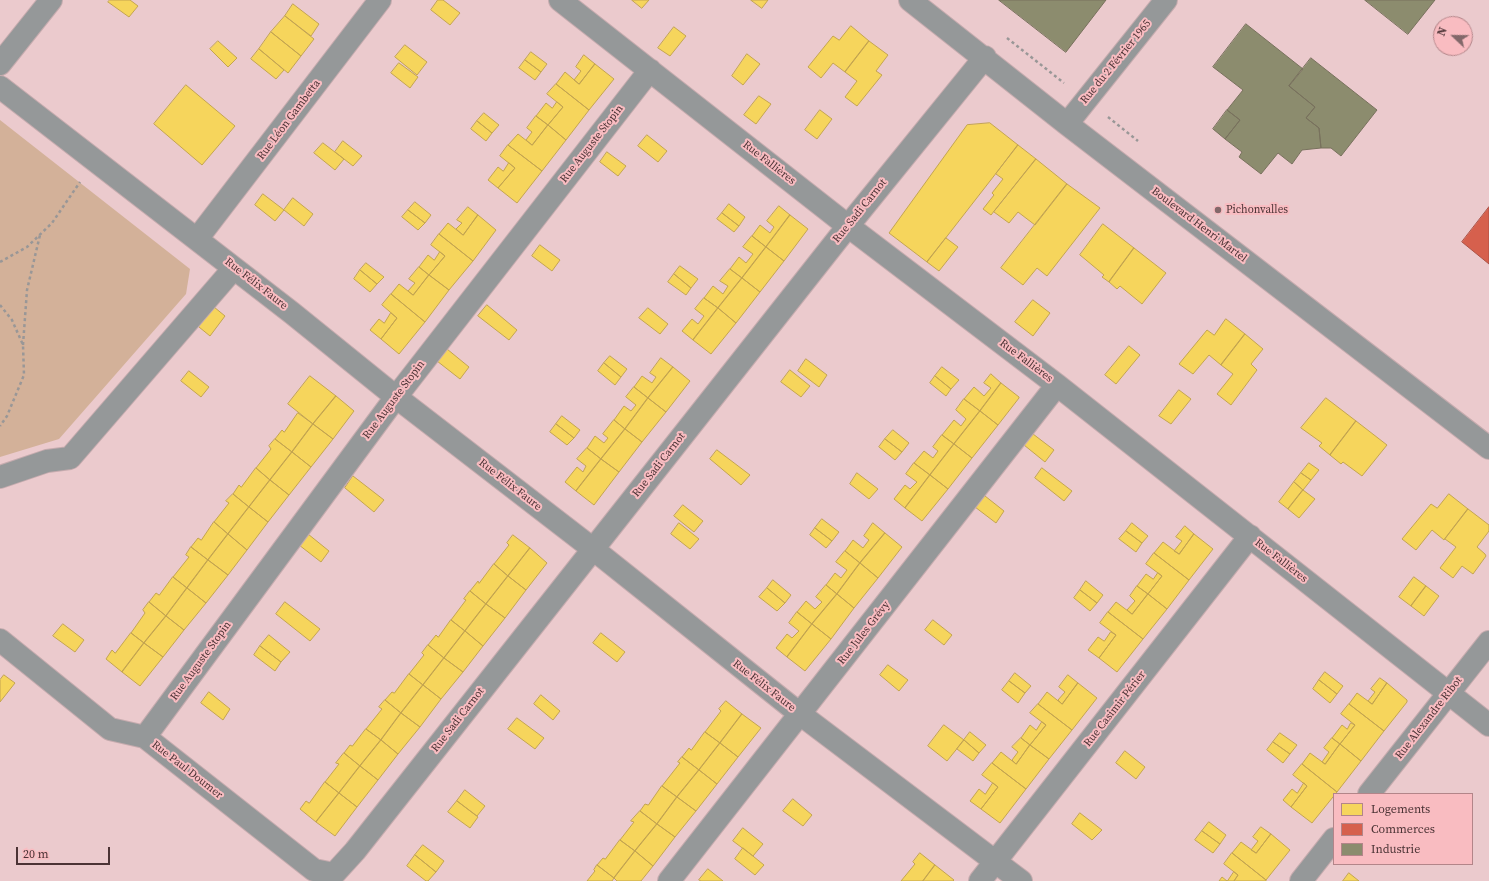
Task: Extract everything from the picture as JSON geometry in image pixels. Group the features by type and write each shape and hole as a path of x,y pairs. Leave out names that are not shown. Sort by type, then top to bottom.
{"street":[{"path":"0,64 51,0"},
{"name":"Rue Léon Gambetta","path":"197,240 380,0"},
{"name":"Rue Fallières","path":"560,0 848,226 1057,385 1489,725"},
{"name":"Boulevard Henri Martel","path":"910,0 1067,124 1489,448"},
{"name":"Rue du 2 Février 1965","path":"1067,124 1166,0"},
{"name":"Rue Sadi Carnot","path":"334,874 355,851 848,226 984,57"},
{"name":"Rue Auguste Stopin","path":"145,737 396,397 650,70"},
{"name":"Rue Félix Faure","path":"0,87 292,313 396,397 593,549 800,714 1021,881"},
{"path":"0,477 47,461 70,458 234,268"},
{"name":"Rue Jules Grévy","path":"669,881 1057,385"},
{"name":"Rue Casimir Périer","path":"980,881 1250,536"},
{"name":"Rue Paul Doumer","path":"0,640 110,730 145,737 314,870 334,874"},
{"name":"Rue Alexandre Ribot","path":"1370,793 1489,642"},
{"path":"1301,881 1333,840"}],"path":[{"path":"0,262 27,247 52,222 95,161"},
{"path":"0,426 8,416 24,375 23,345 27,290 40,234"},
{"path":"0,305 12,320 23,345"}],"shaded area":[{"path":"0,120 190,269 186,294 59,439 0,457"}],"building: Logements":[{"path":"110,0 130,0 138,6 129,17 108,2"},
{"path":"438,0 443,0 460,13 450,25 431,10"},
{"path":"632,0 649,0 642,8"},
{"path":"751,0 768,0 762,8"},
{"path":"293,4 319,24 311,36 285,16"},
{"path":"285,16 314,39 301,56 271,32"},
{"path":"851,26 869,41 845,72 833,63 821,78 808,67 833,36 839,40"},
{"path":"674,27 686,36 670,56 658,48"},
{"path":"271,32 301,56 288,73 259,49"},
{"path":"218,41 237,58 228,67 210,49"},
{"path":"869,41 888,55 876,71 882,75 857,106 845,97 857,81 845,72"},
{"path":"405,45 427,62 417,75 395,57"},
{"path":"259,49 284,70 276,79 251,59"},
{"path":"531,52 547,64 541,72 525,60"},
{"path":"747,54 760,64 743,85 732,76"},
{"path":"584,55 595,64 579,84 574,80 581,71 576,67"},
{"path":"525,60 541,72 535,80 519,68"},
{"path":"399,63 418,77 410,88 391,73"},
{"path":"595,64 614,79 589,110 556,84 565,72 579,84"},
{"path":"556,84 589,110 566,140 548,125 563,107 547,94"},
{"path":"186,85 235,126 202,165 154,124"},
{"path":"759,96 771,104 756,124 744,115"},
{"path":"557,102 563,107 548,125 536,116 546,103 552,108"},
{"path":"820,110 832,119 817,139 805,130"},
{"path":"484,113 499,125 492,133 477,121"},
{"path":"536,116 548,125 532,145 526,140 532,132 527,128"},
{"path":"477,121 492,133 486,141 471,129"},
{"path":"990,123 1018,145 927,262 889,233 967,125"},
{"path":"548,125 566,140 542,171 508,145 518,134 532,145"},
{"path":"647,135 667,151 658,162 638,146"},
{"path":"343,141 362,156 353,166 335,152"},
{"path":"323,143 344,159 335,170 314,153"},
{"path":"508,145 542,171 517,203 498,188 515,168 500,156"},
{"path":"1018,145 1036,159 991,215 983,209 994,195 992,193 1003,179 996,174"},
{"path":"607,152 626,166 618,176 600,162"},
{"path":"1036,159 1067,184 1035,225 1018,212 1009,223 994,212"},
{"path":"509,163 515,168 498,188 488,180 498,167 503,171"},
{"path":"1067,184 1100,208 1047,276 1037,268 1023,285 1001,268"},
{"path":"263,194 284,210 275,221 255,205"},
{"path":"293,198 313,214 304,226 284,210"},
{"path":"415,202 431,215 425,223 408,210"},
{"path":"729,204 745,217 739,226 722,213"},
{"path":"779,206 790,215 766,247 752,236 760,225 770,233 774,227 767,221"},
{"path":"468,207 478,215 463,235 456,229 462,223 457,220"},
{"path":"408,210 425,223 418,230 402,217"},
{"path":"722,213 739,226 734,232 717,219"},
{"path":"478,215 496,230 473,261 439,234 448,223 463,235"},
{"path":"790,215 808,229 784,261 766,247"},
{"path":"1103,224 1134,248 1109,282 1102,277 1104,275 1080,255"},
{"path":"439,234 473,261 449,290 429,275 445,256 431,245"},
{"path":"752,236 766,247 742,278 730,269 739,257 746,263 753,254 743,247"},
{"path":"946,238 958,247 939,271 927,262"},
{"path":"540,245 560,260 552,271 532,256"},
{"path":"766,247 784,261 760,292 742,278"},
{"path":"1134,248 1166,273 1142,304 1120,286 1117,289 1109,282"},
{"path":"440,252 445,256 429,275 419,267 428,255 434,260"},
{"path":"366,263 384,277 377,284 360,270"},
{"path":"680,266 698,279 691,288 674,274"},
{"path":"419,267 429,275 413,295 408,291 415,283 409,279"},
{"path":"730,269 742,278 718,308 704,298 713,286 723,294 728,286 720,281"},
{"path":"360,270 377,284 370,292 354,279"},
{"path":"674,274 691,288 686,295 668,282"},
{"path":"429,275 449,290 425,322 391,294 399,284 413,295"},
{"path":"742,278 760,292 736,323 718,308"},
{"path":"391,294 425,322 399,354 381,339 397,318 382,305"},
{"path":"704,298 718,308 693,340 682,331 692,319 698,324 704,316 695,309"},
{"path":"1033,300 1050,313 1033,336 1015,322"},
{"path":"487,305 517,330 509,340 478,316"},
{"path":"214,307 225,316 210,336 199,327"},
{"path":"648,308 668,324 660,334 639,318"},
{"path":"718,308 736,323 711,354 693,340"},
{"path":"391,313 397,318 381,339 370,330 379,319 384,323"},
{"path":"1226,319 1245,334 1221,365 1209,355 1193,374 1179,364 1207,330 1214,335"},
{"path":"1245,334 1263,349 1251,364 1257,370 1231,405 1217,394 1233,374 1221,365"},
{"path":"1129,346 1140,355 1116,384 1105,375"},
{"path":"447,349 469,367 460,379 437,361"},
{"path":"610,356 627,369 621,377 604,363"},
{"path":"661,358 673,367 648,398 634,387 642,376 652,383 656,377 650,373"},
{"path":"806,359 827,375 819,387 798,371"},
{"path":"604,363 621,377 615,385 598,371"},
{"path":"673,367 690,381 666,412 648,398"},
{"path":"942,367 959,380 951,389 935,376"},
{"path":"790,370 810,386 801,397 781,382"},
{"path":"189,371 209,387 201,397 181,381"},
{"path":"991,374 1001,383 980,411 964,399 974,387 984,396 991,388 984,383"},
{"path":"310,376 336,396 313,424 288,404"},
{"path":"935,376 951,389 946,396 930,383"},
{"path":"1001,383 1019,398 998,425 980,411"},
{"path":"634,387 648,398 625,429 614,420 624,406 631,411 636,405 626,397"},
{"path":"1179,390 1191,399 1171,424 1159,416"},
{"path":"336,396 354,411 333,439 313,424"},
{"path":"648,398 666,412 642,442 625,429"},
{"path":"1326,398 1356,421 1330,455 1319,446 1322,443 1301,428"},
{"path":"964,399 980,411 954,444 942,435 954,420 961,426 966,419 956,410"},
{"path":"980,411 998,425 972,458 954,444"},
{"path":"298,413 313,424 292,452 275,439 282,430 284,432"},
{"path":"562,416 580,430 574,438 556,424"},
{"path":"614,420 625,429 601,459 587,448 595,436 604,443 608,438 603,434"},
{"path":"1356,421 1387,445 1362,476 1343,462 1341,464 1330,455"},
{"path":"313,424 333,439 311,467 292,452"},
{"path":"556,424 574,438 567,445 550,432"},
{"path":"625,429 642,442 619,472 601,459"},
{"path":"893,430 909,443 902,452 885,439"},
{"path":"1033,434 1054,450 1045,462 1024,445"},
{"path":"942,435 954,444 930,475 914,463 924,451 933,458 938,451 933,447"},
{"path":"275,439 292,452 270,480 256,468 271,449 269,446"},
{"path":"885,439 902,452 895,460 879,447"},
{"path":"954,444 972,458 948,489 930,475"},
{"path":"587,448 601,459 576,491 565,482 577,467 583,472 586,466 577,459"},
{"path":"717,450 750,475 741,485 710,459"},
{"path":"292,452 311,467 289,495 270,480"},
{"path":"601,459 619,472 594,505 576,491"},
{"path":"914,463 930,475 905,508 894,499 905,485 910,489 917,482 906,474"},
{"path":"1309,463 1319,470 1311,480 1301,473"},
{"path":"256,468 270,480 249,507 233,494 239,485 241,487"},
{"path":"1042,468 1072,491 1064,501 1035,478"},
{"path":"857,473 878,489 869,499 850,484"},
{"path":"1301,473 1311,480 1303,490 1294,482"},
{"path":"930,475 948,489 922,521 905,508"},
{"path":"353,476 384,500 374,512 345,488"},
{"path":"270,480 289,495 268,522 249,507"},
{"path":"1294,482 1303,490 1288,509 1279,502"},
{"path":"1303,490 1315,499 1299,518 1288,509"},
{"path":"233,494 249,507 228,534 214,522 229,503 226,501"},
{"path":"1449,494 1468,509 1444,540 1432,530 1416,550 1402,539 1431,504 1437,508"},
{"path":"985,496 1004,511 996,523 975,507"},
{"path":"683,505 703,521 694,532 674,516"},
{"path":"249,507 268,522 247,550 228,534"},
{"path":"1468,509 1489,525 1489,531 1477,547 1486,556 1473,574 1462,566 1453,578 1440,568 1456,547 1445,539"},
{"path":"822,519 839,532 832,541 815,528"},
{"path":"214,522 228,534 208,560 191,547 198,538 201,540"},
{"path":"679,523 699,539 690,549 671,534"},
{"path":"873,523 885,533 860,563 845,551 853,540 863,548 869,540 864,536"},
{"path":"1132,523 1148,536 1142,543 1126,531"},
{"path":"1185,526 1194,534 1179,554 1174,551 1182,541 1176,537"},
{"path":"815,528 832,541 826,548 810,535"},
{"path":"1126,531 1142,543 1136,552 1119,539"},
{"path":"885,533 902,547 878,578 860,563"},
{"path":"228,534 247,550 228,575 208,560"},
{"path":"308,534 329,551 321,562 299,545"},
{"path":"1194,534 1213,549 1189,580 1154,553 1163,542 1179,554"},
{"path":"513,535 530,548 508,576 494,564 509,545 507,543"},
{"path":"191,547 208,560 187,588 173,577 189,557 186,555"},
{"path":"530,548 547,563 526,590 508,576"},
{"path":"845,551 860,563 837,594 826,585 835,573 841,578 847,570 836,562"},
{"path":"1154,553 1189,580 1167,609 1148,594 1162,576 1146,564"},
{"path":"208,560 228,575 206,603 187,588"},
{"path":"860,563 878,578 854,608 837,594"},
{"path":"494,564 508,576 486,604 470,591 478,581 479,583"},
{"path":"1158,573 1162,576 1148,594 1137,586 1146,574 1153,579"},
{"path":"508,576 526,590 505,618 486,604"},
{"path":"173,577 187,588 166,616 149,602 156,593 159,595"},
{"path":"1414,577 1426,586 1411,606 1399,597"},
{"path":"773,580 791,595 785,603 767,588"},
{"path":"1086,581 1103,595 1097,603 1080,590"},
{"path":"826,585 837,594 812,624 797,612 806,601 815,609 822,602 816,597"},
{"path":"1137,586 1148,594 1132,614 1127,610 1135,601 1130,596"},
{"path":"1426,586 1439,596 1424,616 1411,606"},
{"path":"187,588 206,603 184,630 166,616"},
{"path":"767,588 785,603 777,611 759,597"},
{"path":"1080,590 1097,603 1090,611 1074,598"},
{"path":"470,591 486,604 465,631 451,620 466,600 464,599"},
{"path":"837,594 854,608 831,639 812,624"},
{"path":"1148,594 1167,609 1143,639 1108,612 1116,602 1132,614"},
{"path":"149,602 166,616 144,643 131,633 145,613 143,610"},
{"path":"285,602 320,629 310,641 276,614"},
{"path":"486,604 505,618 483,646 465,631"},
{"path":"797,612 812,624 787,657 776,648 787,634 792,638 799,631 789,623"},
{"path":"1108,612 1143,639 1117,672 1099,658 1116,635 1100,623"},
{"path":"166,616 184,630 163,657 144,643"},
{"path":"451,620 465,631 444,658 428,645 436,635 438,637"},
{"path":"933,620 952,635 944,645 925,630"},
{"path":"63,624 84,640 75,652 53,636"},
{"path":"812,624 831,639 805,671 787,657"},
{"path":"465,631 483,646 463,672 444,658"},
{"path":"1111,632 1116,635 1099,658 1088,650 1098,637 1104,641"},
{"path":"131,633 144,643 122,672 106,659 112,650 115,653"},
{"path":"601,633 625,652 617,662 593,643"},
{"path":"269,635 290,652 281,662 260,646"},
{"path":"144,643 163,657 140,686 122,672"},
{"path":"428,645 444,658 423,685 409,674 424,655 422,653"},
{"path":"260,646 281,662 275,671 254,655"},
{"path":"444,658 463,672 441,699 423,685"},
{"path":"888,665 908,680 899,691 880,675"},
{"path":"1325,672 1343,686 1337,694 1319,680"},
{"path":"1015,673 1031,686 1025,693 1009,681"},
{"path":"409,674 423,685 401,713 385,700 392,692 394,693"},
{"path":"4,675 15,683 0,702 0,680"},
{"path":"1068,675 1078,683 1062,704 1058,700 1065,692 1059,687"},
{"path":"1380,678 1387,683 1372,704 1368,701 1375,692 1371,689"},
{"path":"1319,680 1337,694 1330,703 1313,689"},
{"path":"1009,681 1025,693 1018,703 1002,690"},
{"path":"1078,683 1097,698 1072,730 1038,704 1047,692 1062,704"},
{"path":"1387,683 1407,700 1407,702 1384,731 1349,704 1357,693 1372,704"},
{"path":"423,685 441,699 420,727 401,713"},
{"path":"209,692 230,709 223,720 201,703"},
{"path":"541,695 560,711 553,720 534,704"},
{"path":"385,700 401,713 381,740 366,729 382,709 379,707"},
{"path":"726,701 742,714 720,743 705,732 721,711 719,709"},
{"path":"1038,704 1072,730 1049,759 1030,745 1046,725 1030,713"},
{"path":"1349,704 1384,731 1361,761 1340,744 1355,725 1341,714"},
{"path":"401,713 420,727 398,754 381,740"},
{"path":"742,714 761,728 738,757 720,743"},
{"path":"517,718 544,738 535,749 508,729"},
{"path":"1042,722 1046,725 1030,745 1021,738 1030,725 1036,730"},
{"path":"1351,723 1355,725 1340,744 1332,738 1342,725 1347,729"},
{"path":"944,725 964,740 947,761 928,746"},
{"path":"366,729 381,740 360,766 344,753"},
{"path":"705,732 720,743 699,770 682,757 689,748 691,750"},
{"path":"970,732 986,745 979,753 964,740"},
{"path":"1280,733 1297,745 1290,754 1273,742"},
{"path":"1021,738 1030,745 1016,764 1012,760 1018,752 1012,747"},
{"path":"1332,738 1340,744 1325,764 1322,762 1329,752 1324,748"},
{"path":"381,740 398,754 378,780 360,766"},
{"path":"964,740 979,753 973,761 957,749"},
{"path":"1273,742 1290,754 1283,763 1267,750"},
{"path":"720,743 738,757 717,784 699,770"},
{"path":"1340,744 1361,761 1337,792 1302,764 1310,753 1325,764"},
{"path":"1030,745 1049,759 1026,789 992,763 1001,752 1016,764"},
{"path":"1125,751 1145,767 1136,779 1116,763"},
{"path":"344,753 360,766 339,793 325,782 339,764 336,763"},
{"path":"682,757 699,770 677,797 662,786 680,763 678,762"},
{"path":"992,763 1026,789 1000,823 981,809 998,787 982,775"},
{"path":"1302,764 1337,792 1333,793 1333,797 1312,823 1291,807 1307,786 1293,775"},
{"path":"360,766 378,780 357,807 339,793"},
{"path":"699,770 717,784 696,811 677,797"},
{"path":"325,782 339,793 316,822 300,809 306,801 309,803"},
{"path":"993,783 998,787 981,809 970,801 979,789 985,794"},
{"path":"1304,783 1307,786 1291,807 1283,800 1292,789 1297,793"},
{"path":"662,786 677,797 657,824 640,811 645,804 648,805"},
{"path":"465,790 485,806 477,816 457,801"},
{"path":"339,793 357,807 335,836 316,822"},
{"path":"677,797 696,811 675,837 657,824"},
{"path":"793,799 812,815 803,826 783,811"},
{"path":"457,801 478,817 470,828 448,812"},
{"path":"640,811 657,824 635,851 620,840 634,822 631,821"},
{"path":"1080,813 1102,830 1092,840 1072,824"},
{"path":"1209,822 1226,835 1220,844 1202,831"},
{"path":"657,824 675,837 653,866 635,851"},
{"path":"1261,827 1271,834 1256,853 1251,850 1258,841 1253,837"},
{"path":"743,828 763,844 753,856 733,841"},
{"path":"1202,831 1220,844 1213,853 1195,840"},
{"path":"1271,834 1290,850 1266,880 1232,853 1241,842 1256,853"},
{"path":"620,840 635,851 614,878 597,865 603,858 605,859"},
{"path":"423,845 444,861 436,872 415,855"},
{"path":"743,848 764,865 755,875 735,859"},
{"path":"635,851 653,866 641,881 617,881 614,878"},
{"path":"920,853 935,865 923,881 901,881 915,864 913,862"},
{"path":"1232,853 1266,881 1234,881 1238,875 1224,864"},
{"path":"415,855 436,872 428,881 407,866"},
{"path":"597,865 614,878 612,881 587,881 595,871 594,870"},
{"path":"935,865 954,880 923,881"},
{"path":"708,869 723,881 699,880"},
{"path":"1234,872 1238,875 1234,881 1227,881"},
{"path":"1349,873 1359,881 1343,881"},
{"path":"1222,877 1227,881 1219,881"}],"building: Commerces":[{"path":"1489,207 1489,264 1462,242"}],"building: Industrie":[{"path":"999,0 1106,0 1066,52"},
{"path":"1365,0 1435,0 1408,34"},
{"path":"1246,24 1303,69 1289,86 1315,107 1306,118 1319,128 1321,148 1302,150 1292,164 1278,153 1261,174 1239,157 1242,152 1225,139 1240,120 1227,110 1243,90 1213,67"},
{"path":"1311,58 1377,110 1341,156 1331,148 1321,148 1319,128 1306,118 1315,107 1289,86"},
{"path":"1227,110 1240,120 1225,139 1213,129"}],"place":[{"name":"Pichonvalles","path":"1218,210"}]}
